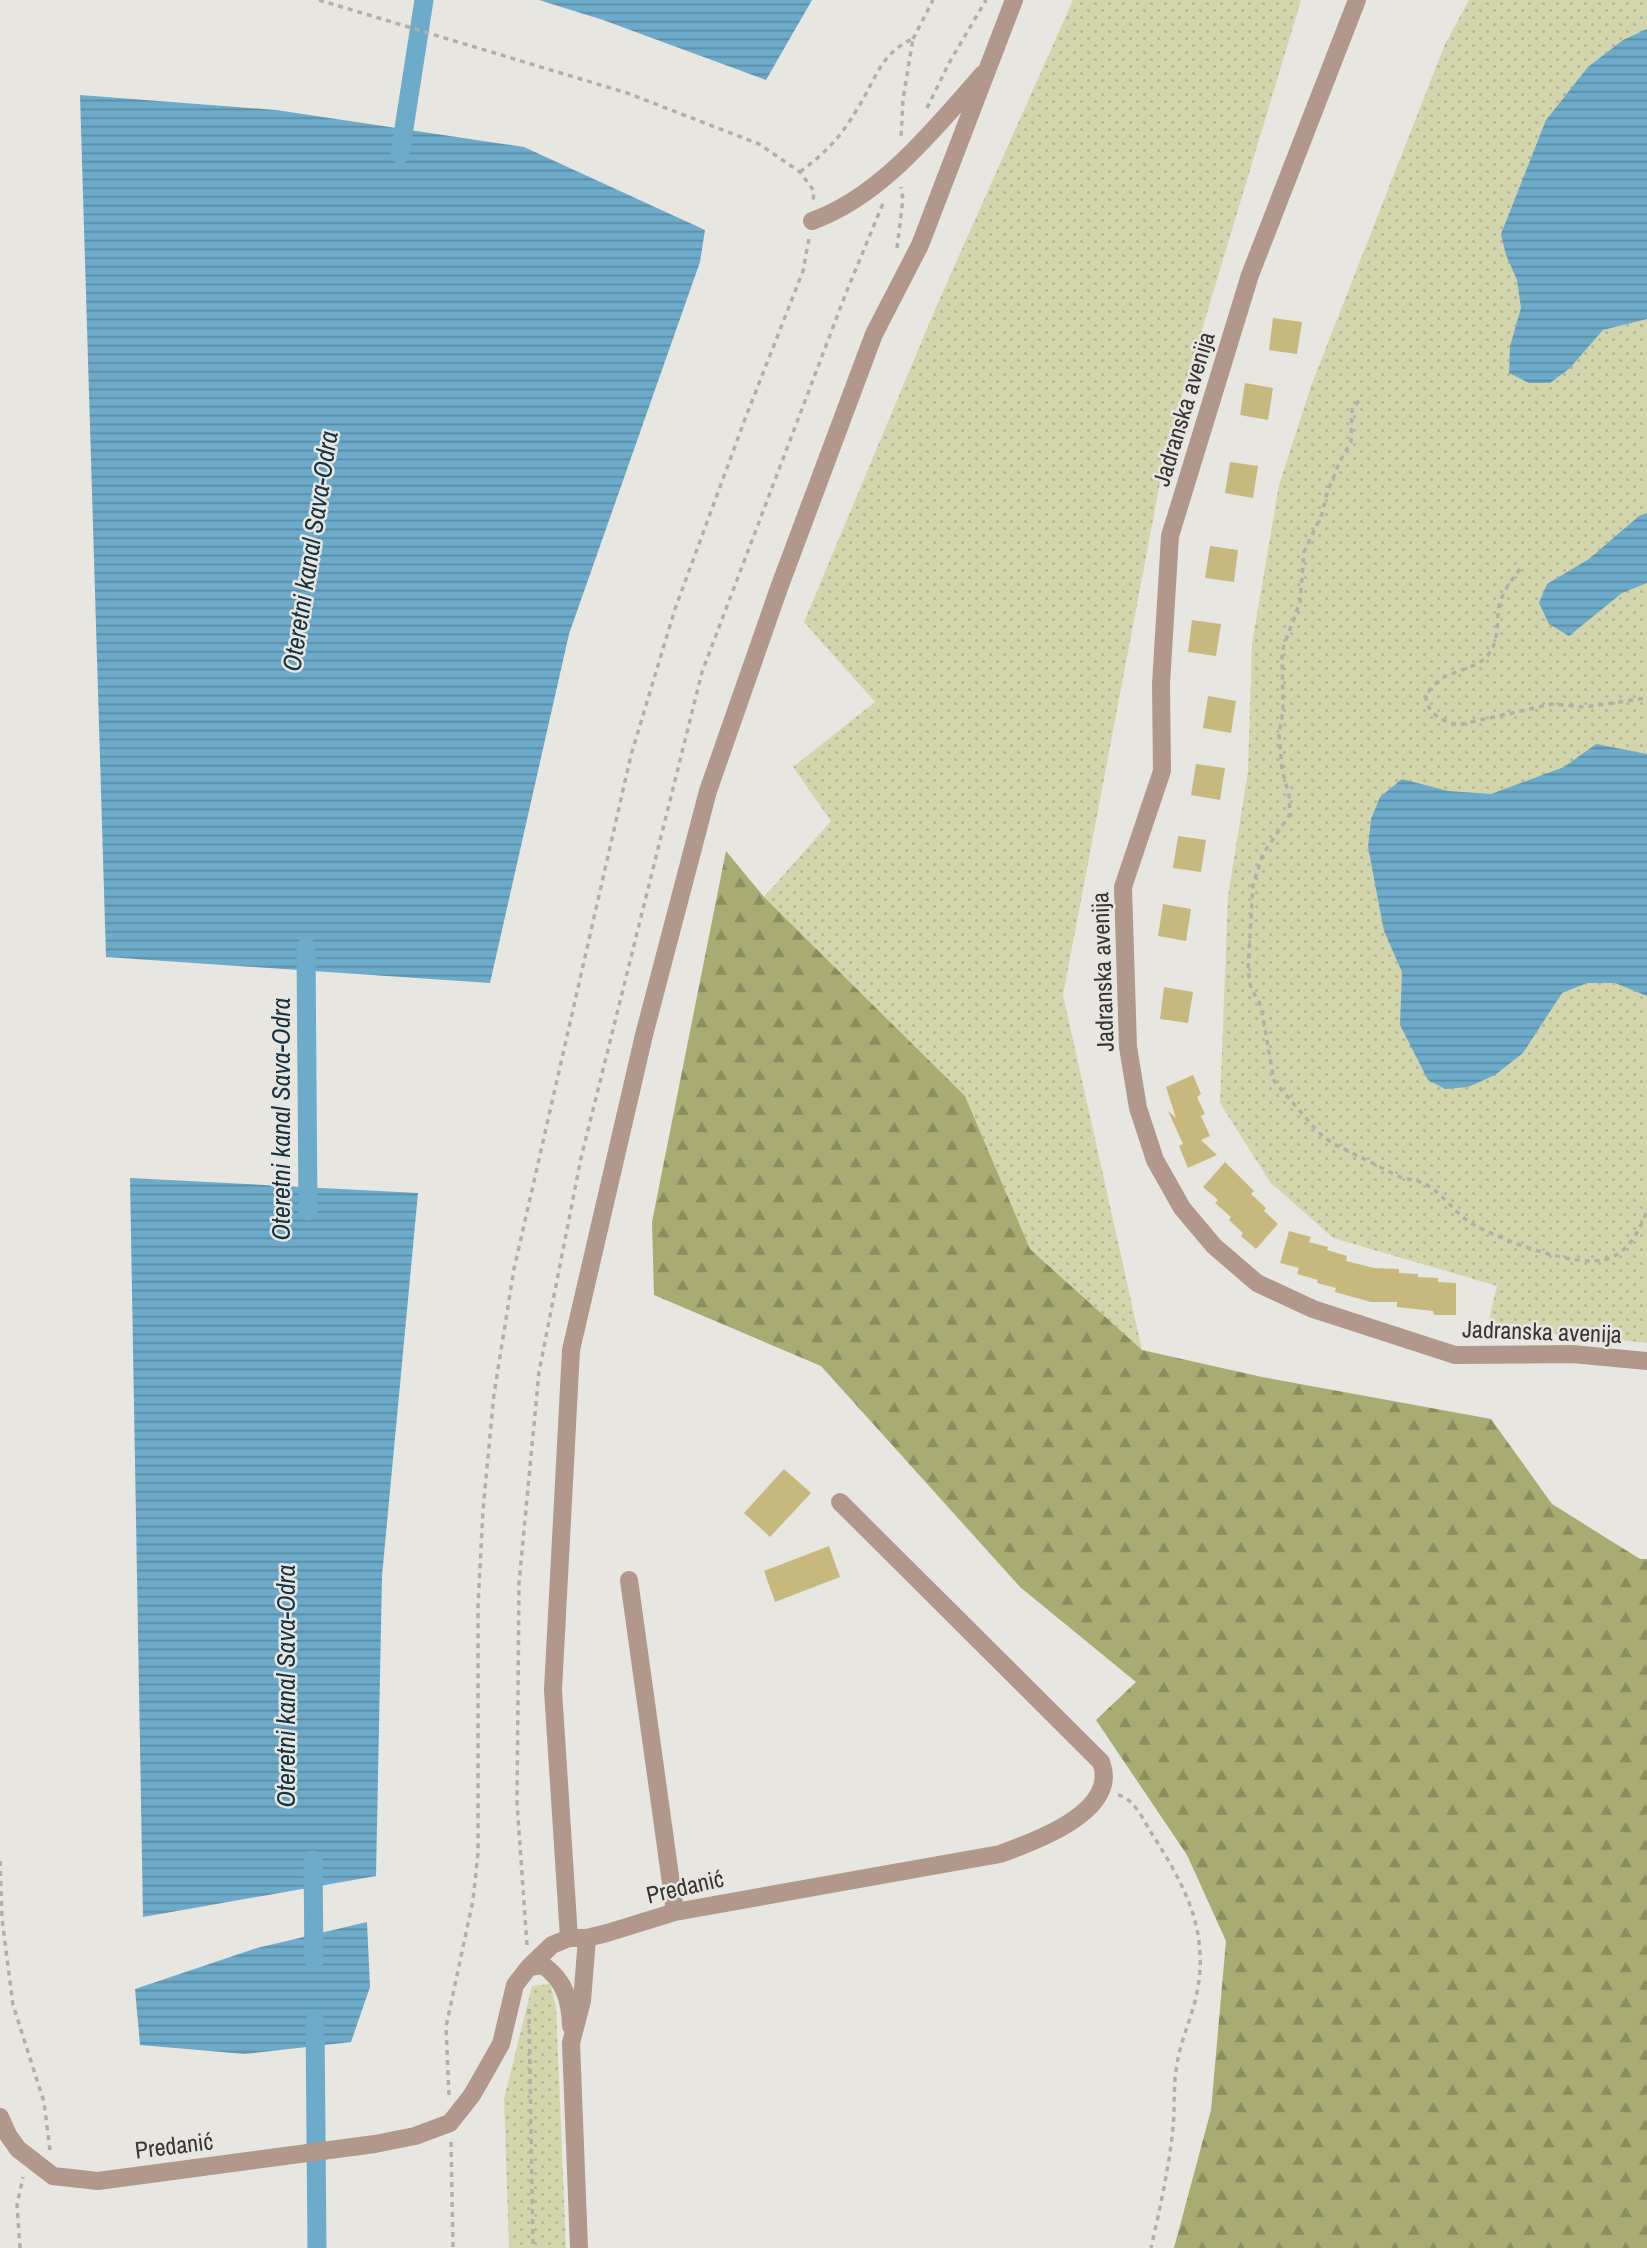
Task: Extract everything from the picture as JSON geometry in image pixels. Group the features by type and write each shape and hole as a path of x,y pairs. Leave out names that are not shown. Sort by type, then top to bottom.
{"street":[{"path":"571,2043 582,2001 553,1690 570,1364 574,1338 644,1035 708,791 874,334 920,245 1014,0"},
{"name":"Jadranska avenija","path":"1357,0 1350,12 1250,275 1170,536 1161,684 1162,771 1123,887 1128,1047 1138,1108 1155,1160 1182,1208 1214,1246 1257,1283 1313,1308 1454,1355 1572,1354 1647,1361"},
{"path":"812,220 836,212 897,167 990,66"},
{"path":"840,1502 1094,1753 1106,1775 1102,1792"},
{"path":"629,1580 675,1912"},
{"name":"Predanić","path":"53,2176 98,2181 375,2144 415,2136 450,2123 472,2095 501,2044 515,1984 528,1966 552,1945 675,1912 1000,1854 1034,1842 1085,1812 1102,1792"},
{"path":"528,1966 543,1965 550,1970 570,2001 579,2248"},
{"path":"0,2117 8,2135 19,2149 53,2176"}],"path":[{"path":"319,0 627,93 759,144 800,172 814,191 803,271 675,609 631,755 514,1269 494,1394 483,1510 478,1606 478,1853 473,1900 446,2027 453,2248"},
{"path":"896,252 903,198 897,167 903,99 913,39 933,0"},
{"path":"924,114 949,63 986,0"},
{"path":"800,172 829,150 857,111 888,55 899,44 913,39"},
{"path":"528,1966 517,1803 519,1583 539,1372 581,1158 702,672 846,293 897,167"},
{"path":"1359,401 1352,408 1351,442 1339,461 1322,514 1304,552 1300,602 1282,651 1283,711 1279,735 1290,814 1263,853 1253,885 1248,970 1251,988 1261,1006 1266,1048 1274,1081 1318,1132 1332,1143 1404,1179 1412,1179 1436,1189 1472,1224 1523,1245 1579,1262 1606,1259 1624,1250 1638,1232 1647,1211"},
{"path":"1520,569 1505,589 1499,607 1498,634 1486,658 1444,677 1433,686 1426,694 1430,710 1443,721 1458,725 1552,704 1585,707 1647,698"},
{"path":"1102,1792 1124,1796 1135,1807 1165,1854 1194,1911 1201,1942 1198,1987 1177,2064 1173,2127 1152,2248"},
{"path":"0,1861 2,1919 13,2005 44,2102 53,2176"},
{"path":"529,2007 533,2248"},
{"path":"20,2248 18,2205 23,2176 32,2159"}],"green space":[{"path":"1073,0 1301,0 1167,446 1063,995 1142,1350 1030,1249 965,1096 764,897 831,821 793,767 875,702 804,622 937,305"},
{"path":"1469,0 1647,0 1647,1343 1487,1327 1497,1286 1333,1238 1270,1182 1220,1103 1228,896 1248,771 1252,644 1279,485 1311,386 1445,44"},
{"path":"726,851 764,897 965,1096 1030,1249 1142,1350 1262,1377 1491,1419 1552,1504 1640,1559 1647,1559 1647,2248 1174,2248 1211,2110 1226,1941 1187,1855 1096,1720 1136,1682 1020,1587 821,1366 654,1295 652,1222"},
{"path":"550,1984 556,2006 566,2248 509,2248 504,2099 532,1986"}],"water":[{"path":"539,0 812,0 766,80 603,20"},
{"path":"1647,29 1647,319 1603,330 1569,369 1550,383 1529,383 1509,373 1510,346 1521,308 1517,280 1506,255 1501,234 1546,120 1588,67 1623,40"},
{"path":"80,95 276,110 524,147 705,230 700,262 569,634 490,983 106,957"},
{"path":"1647,513 1647,583 1622,593 1569,636 1549,624 1539,603 1547,584 1589,559 1639,516"},
{"path":"1596,744 1647,754 1647,996 1615,983 1587,983 1562,993 1523,1053 1495,1075 1468,1087 1445,1089 1428,1080 1400,1025 1402,972 1384,931 1368,847 1371,819 1380,797 1402,779 1448,791 1491,794 1564,767"},
{"path":"130,1178 418,1193 382,1576 376,1876 143,1917"},
{"path":"367,1922 370,1987 351,2042 245,2054 140,2045 135,1989 257,1948"}],"building":[{"path":"1273,318 1302,322 1297,354 1269,350"},
{"path":"1245,383 1273,388 1268,420 1240,415"},
{"path":"1230,462 1258,466 1253,498 1225,493"},
{"path":"1210,546 1238,550 1234,582 1205,578"},
{"path":"1192,620 1221,624 1216,656 1188,652"},
{"path":"1208,696 1236,701 1231,733 1203,728"},
{"path":"1196,764 1225,768 1220,800 1191,795"},
{"path":"1178,836 1206,840 1201,872 1173,868"},
{"path":"1163,904 1191,909 1186,941 1158,936"},
{"path":"1164,987 1193,992 1188,1023 1160,1019"},
{"path":"1193,1075 1201,1094 1197,1097 1205,1114 1201,1116 1210,1136 1201,1140 1217,1155 1188,1168 1179,1146 1183,1144 1168,1111 1176,1118 1166,1087"},
{"path":"1225,1162 1254,1191 1251,1194 1278,1224 1256,1249 1241,1236 1243,1233 1229,1220 1231,1217 1215,1203 1218,1200 1203,1187"},
{"path":"1289,1231 1311,1237 1309,1242 1347,1256 1346,1261 1374,1268 1399,1269 1399,1273 1438,1278 1438,1282 1456,1283 1456,1315 1434,1315 1433,1311 1397,1307 1397,1302 1371,1302 1335,1292 1336,1288 1297,1274 1299,1268 1280,1263"},
{"path":"784,1469 811,1493 770,1537 744,1513"},
{"path":"829,1546 840,1577 775,1602 764,1571"}],"waterway":[{"name":"Oteretni kanal Sava-Odra","path":"400,154 424,0"},
{"name":"Oteretni kanal Sava-Odra","path":"306,947 308,1211"},
{"name":"Oteretni kanal Sava-Odra","path":"313,1860 314,1960"},
{"name":"Oteretni kanal Sava-Odra","path":"315,2021 317,2248"}]}
